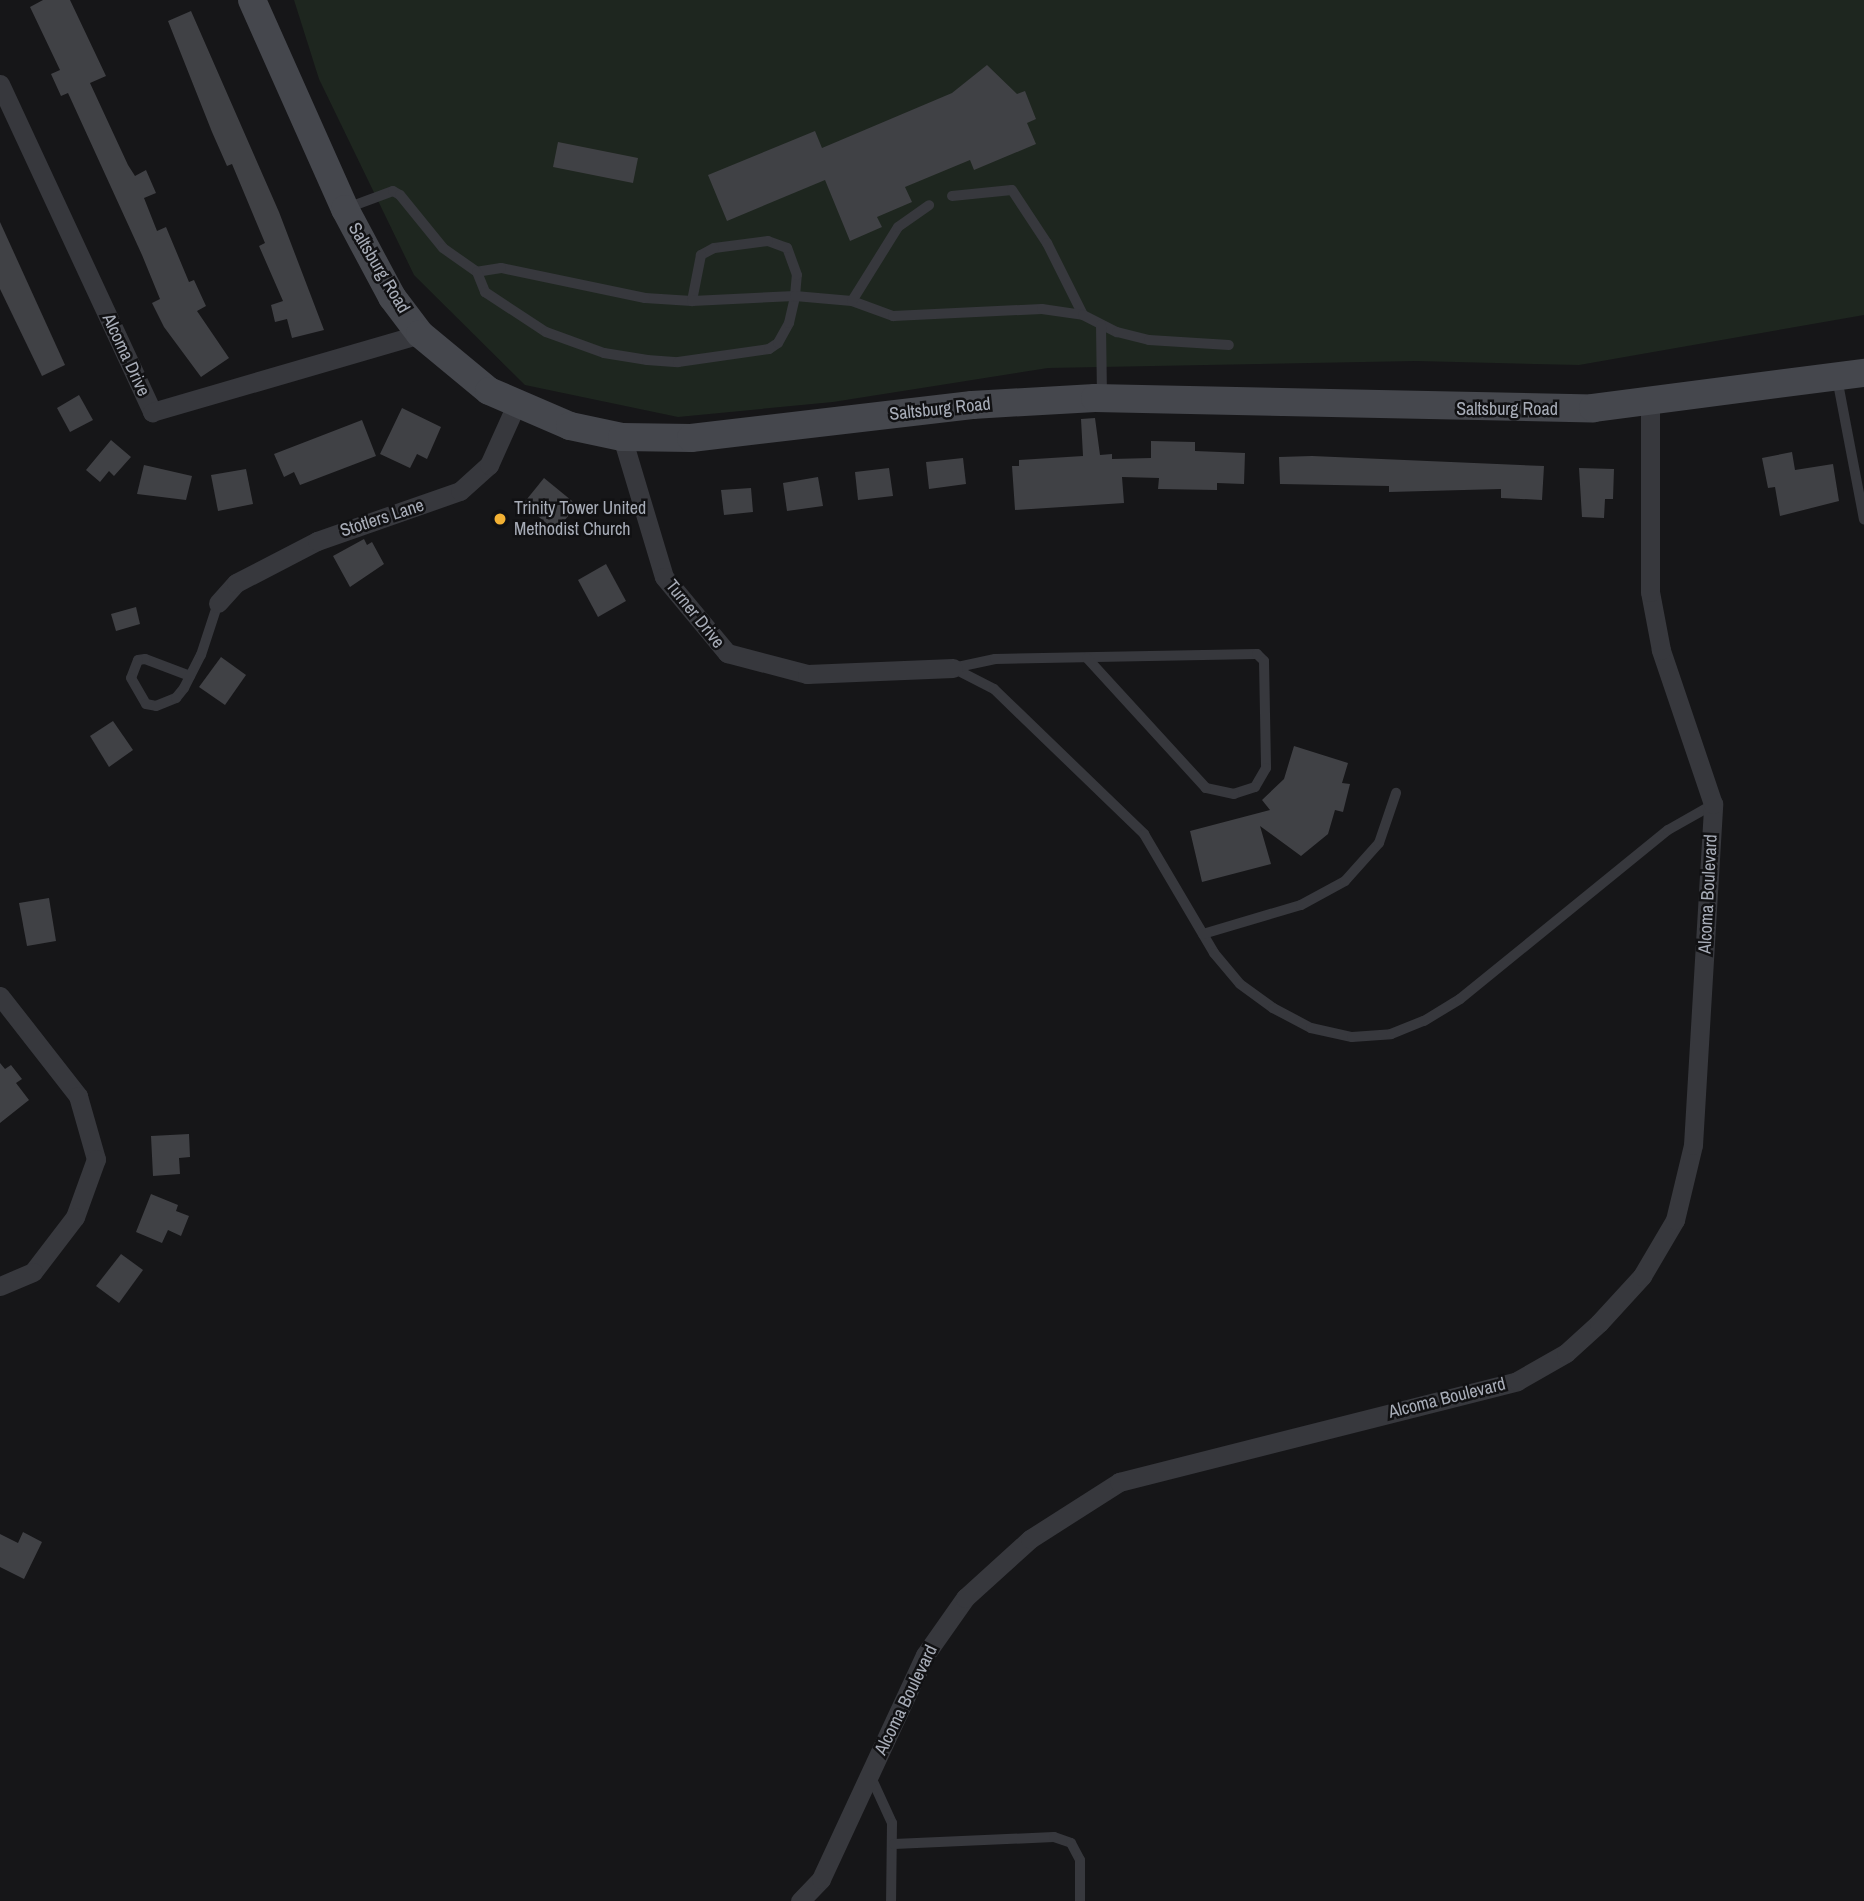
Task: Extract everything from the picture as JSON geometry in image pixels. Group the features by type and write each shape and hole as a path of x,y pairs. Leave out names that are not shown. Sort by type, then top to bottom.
{"main road":[{"name":"Saltsburg Road","path":"252,0 345,209 392,298 420,334 451,362 516,405 570,426 622,437 737,435 972,405 1102,398 1521,410 1650,402 1850,375"}],"street":[{"name":"Alcoma Drive","path":"0,84 152,412 420,334"},
{"name":"Alcoma Boulevard","path":"800,1901 821,1879 925,1655 965,1598 1075,1506 1119,1482 1517,1381 1566,1353 1642,1276 1675,1220 1693,1145 1713,804 1661,650 1650,592 1650,402"},
{"name":"Stotlers Lane","path":"218,603 236,583 317,541 460,491 489,465 516,405"},
{"name":"Turner Drive","path":"622,437 663,577 727,653 807,674 953,668"},
{"path":"0,996 78,1096 96,1159 75,1217 33,1272 0,1286"}],"lane":[{"path":"952,196 1012,190 1047,243 1083,315"},
{"path":"345,209 393,191 400,195 443,248 477,272 485,292 546,332 604,353 647,360 678,362 769,349 784,335 795,296 795,263 787,248 759,241 714,248 701,255 694,273 692,301"},
{"path":"852,301 898,227 929,205"},
{"path":"477,272 501,268 645,298 692,301 795,296 852,301 893,317 1042,309 1083,315 1101,325 1149,340 1229,345"},
{"path":"1101,325 1102,398"},
{"path":"1850,375 1864,519"},
{"path":"190,676 145,659 138,660 131,678 138,697 156,706 176,698 190,676 218,603"},
{"path":"953,668 995,659 1262,656 1266,768 1255,787 1234,794 1206,789 1087,658"},
{"path":"953,668 994,689 1144,834 1203,934 1240,984 1273,1008 1311,1028 1352,1037 1391,1034 1424,1021 1460,999 1668,830 1713,804"},
{"path":"1203,934 1301,905 1345,881 1378,843 1396,793"},
{"path":"870,1774 892,1823 894,1844 891,1901"},
{"path":"894,1844 1054,1837 1071,1843 1080,1860 1080,1901"}],"shaded area":[{"path":"294,0 1864,0 1864,315 1579,365 1416,361 1048,368 833,402 678,417 525,385 414,275 319,79"}],"building":[{"path":"43,0 70,0 106,76 90,83 135,176 146,170 156,193 144,198 157,231 166,227 189,282 194,280 206,306 197,311 229,358 201,377 164,327 152,303 160,299 142,255 68,93 61,96 51,74 60,70 30,7"},
{"path":"191,11 279,212 324,330 292,338 287,319 275,322 271,305 283,301 259,246 265,243 232,164 227,166 212,132 168,21"},
{"path":"987,65 1017,94 1025,91 1036,119 1027,123 1036,144 974,170 970,160 905,187 912,202 877,217 882,227 850,241 825,180 727,221 708,175 815,131 822,148 952,93"},
{"path":"558,142 638,158 633,183 553,167"},
{"path":"0,222 65,365 42,376 0,289"},
{"path":"79,395 93,420 70,432 57,408"},
{"path":"402,408 441,427 427,459 417,454 410,468 380,454"},
{"path":"1095,418 1100,455 1112,454 1112,459 1151,458 1151,441 1195,442 1195,451 1245,453 1244,484 1217,483 1217,490 1158,489 1159,478 1122,477 1124,503 1015,510 1012,466 1019,466 1019,460 1083,456 1081,419"},
{"path":"362,420 376,456 300,485 294,472 284,477 274,454"},
{"path":"111,440 131,457 114,476 109,471 100,482 86,470"},
{"path":"1792,452 1795,470 1833,464 1839,501 1780,516 1775,487 1768,488 1762,458"},
{"path":"1312,456 1544,466 1542,500 1501,498 1501,489 1389,492 1389,486 1280,484 1279,457"},
{"path":"963,458 966,484 929,489 926,462"},
{"path":"144,465 192,476 186,500 137,494"},
{"path":"889,468 893,496 858,500 855,472"},
{"path":"1579,468 1614,469 1613,499 1605,499 1604,518 1582,517"},
{"path":"246,469 253,504 218,511 211,475"},
{"path":"818,477 823,506 787,511 783,483"},
{"path":"544,478 577,505 556,531 523,504"},
{"path":"751,488 753,512 724,515 721,490"},
{"path":"364,539 367,545 372,542 384,564 350,587 333,556"},
{"path":"606,564 626,601 598,617 578,580"},
{"path":"136,607 140,624 116,631 111,614"},
{"path":"221,657 246,675 225,705 199,687"},
{"path":"113,721 133,750 109,767 90,736"},
{"path":"1294,746 1348,763 1342,783 1350,784 1343,812 1335,810 1328,834 1301,856 1260,826 1271,864 1202,882 1190,831 1270,810 1262,800 1284,779"},
{"path":"49,898 56,941 27,946 19,903"},
{"path":"0,1063 5,1069 11,1065 22,1079 16,1083 29,1100 0,1123"},
{"path":"189,1134 190,1157 179,1158 180,1174 153,1176 151,1136"},
{"path":"151,1194 178,1205 176,1211 189,1216 181,1236 168,1230 162,1243 136,1232"},
{"path":"121,1254 143,1270 119,1303 96,1286"},
{"path":"23,1532 42,1542 24,1579 0,1567 0,1534 18,1543"}],"place":[{"name":"Trinity Tower United Methodist Church","path":"500,519"}]}
